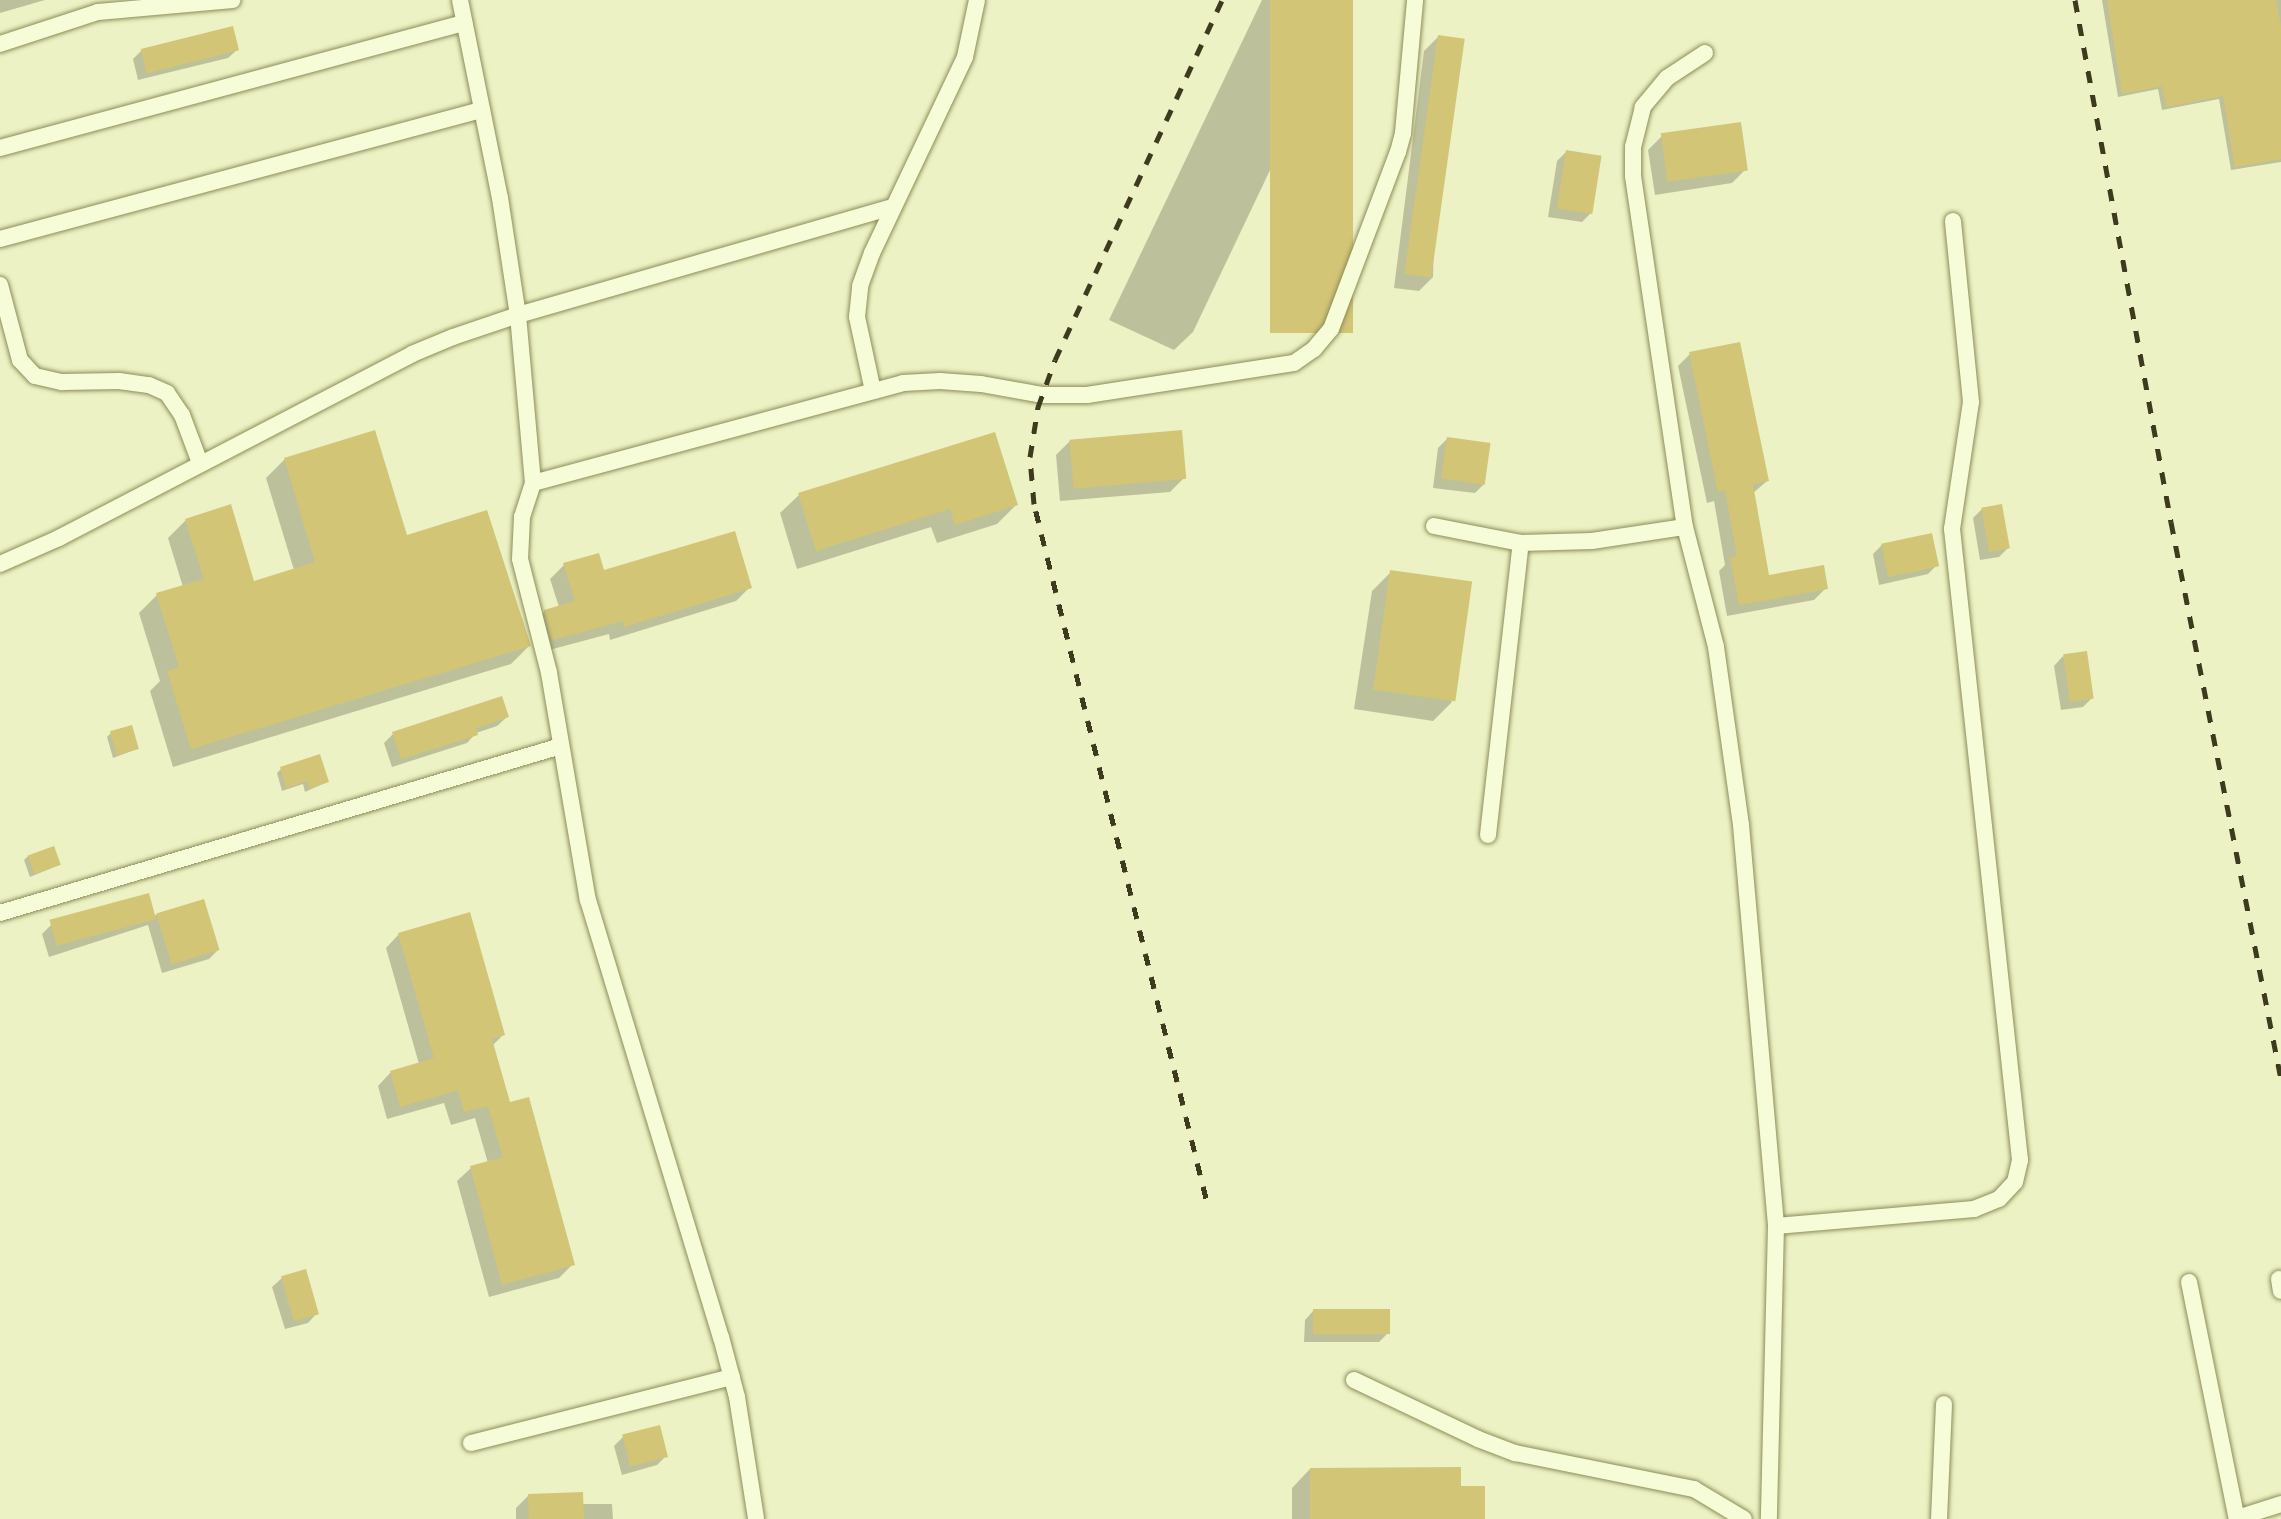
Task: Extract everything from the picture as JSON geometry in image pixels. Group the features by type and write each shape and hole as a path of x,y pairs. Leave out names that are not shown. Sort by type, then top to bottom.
{"lane":[{"path":"0,44 98,12 232,0"},
{"path":"460,0 518,315 533,484 522,517 520,559 549,673 588,900 732,1377 756,1519"},
{"path":"873,391 857,317 860,286 893,207 965,57 976,0"},
{"path":"533,484 903,383 940,380 1042,395 1087,395 1294,363 1314,349 1331,330 1398,152 1403,133 1415,0"},
{"path":"0,148 464,23"},
{"path":"1706,53 1667,78 1643,107 1633,147 1633,176 1685,527 1716,647 1741,825 1776,1226 1769,1519"},
{"path":"0,239 482,110"},
{"path":"0,564 59,538 412,354 518,315 893,207"},
{"path":"1776,1226 1973,1209 1999,1199 2015,1182 2020,1160 1952,529 1971,402 1953,221"},
{"path":"0,285 20,360 35,376 62,382 119,381 149,385 167,393 182,415 200,463"},
{"path":"1434,526 1521,543 1592,541 1685,527"},
{"path":"1488,835 1521,543"},
{"path":"0,913 561,746"},
{"path":"2189,1282 2237,1519 2281,1504"},
{"path":"471,1443 732,1377"},
{"path":"1354,1380 1478,1439 1515,1453 1694,1489 1744,1519"},
{"path":"1939,1519 1944,1405"}],"building":[{"path":"1270,0 1353,0 1353,333 1270,333"},
{"path":"2107,0 2276,0 2281,27 2281,159 2235,167 2223,96 2166,107 2162,86 2122,94"},
{"path":"233,26 239,50 147,73 141,49"},
{"path":"1438,35 1465,39 1431,277 1404,274"},
{"path":"1741,122 1748,171 1668,182 1661,133"},
{"path":"1566,150 1602,156 1592,214 1557,208"},
{"path":"1740,342 1769,481 1753,484 1769,575 1824,565 1828,589 1739,605 1730,558 1737,556 1725,490 1718,492 1689,352"},
{"path":"375,430 407,535 487,510 531,646 191,749 167,671 179,667 156,593 204,579 185,519 231,504 254,581 315,562 284,458"},
{"path":"1182,430 1186,479 1074,489 1069,440"},
{"path":"995,432 1018,505 955,525 950,509 816,551 798,493"},
{"path":"1447,437 1491,443 1485,485 1441,479"},
{"path":"2002,504 2010,548 1989,552 1981,508"},
{"path":"735,531 752,588 624,627 623,621 552,640 544,610 575,601 563,563 599,553 604,570"},
{"path":"1932,533 1939,566 1888,577 1881,544"},
{"path":"1390,570 1472,582 1455,701 1373,690"},
{"path":"2087,651 2094,699 2070,702 2063,654"},
{"path":"502,696 509,717 476,728 478,735 401,759 392,732"},
{"path":"132,725 139,749 117,755 110,731"},
{"path":"320,754 329,782 309,789 307,781 286,788 280,767"},
{"path":"54,846 61,865 35,874 28,856"},
{"path":"149,893 156,919 56,946 50,920"},
{"path":"204,899 219,950 172,964 156,914"},
{"path":"470,912 505,1035 492,1039 510,1102 529,1097 575,1265 502,1285 470,1166 503,1157 488,1106 464,1112 458,1090 400,1107 390,1071 434,1058 398,933"},
{"path":"306,1269 319,1314 294,1321 281,1276"},
{"path":"1313,1309 1390,1309 1390,1334 1313,1334"},
{"path":"660,1425 668,1457 630,1466 622,1434"},
{"path":"1461,1467 1461,1486 1485,1486 1485,1519 1310,1519 1310,1468"},
{"path":"583,1492 584,1519 529,1519 528,1494"}],"railway":[{"path":"1206,1198 1034,504 1030,457 1038,407 1055,360 1222,0"},
{"path":"2075,0 2171,522 2281,1079"}]}
